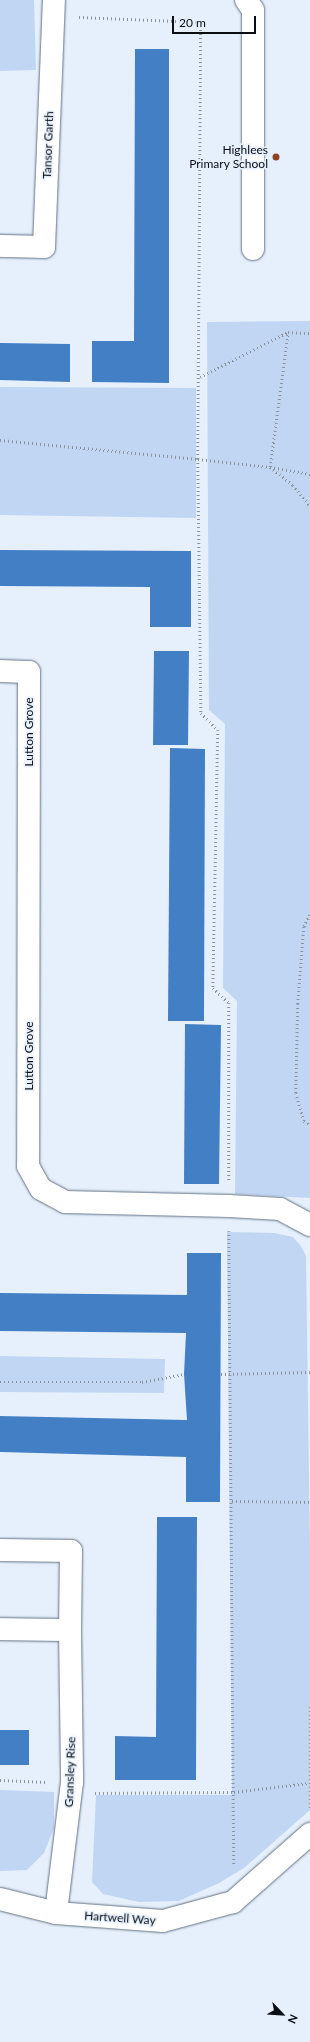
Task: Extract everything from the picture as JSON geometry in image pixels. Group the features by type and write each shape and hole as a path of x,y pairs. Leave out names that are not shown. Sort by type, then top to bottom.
{"street":[{"path":"246,0 253,10 253,249"},
{"name":"Tansor Garth","path":"0,246 44,247 53,8"},
{"name":"Lutton Grove","path":"0,671 29,672 28,1166 41,1189 65,1202 229,1206 280,1209 310,1225"},
{"name":"Gransley Rise","path":"0,1550 71,1551 71,1788 56,1913"},
{"path":"0,1628 70,1630"},
{"name":"Hartwell Way","path":"0,1899 56,1913 163,1921 233,1902 310,1834"}],"path":[{"path":"53,8 201,22 200,377 198,459 201,713 218,730 213,988 229,1003 229,1206 234,1792 233,1902"},
{"path":"200,377 288,332 310,333"},
{"path":"270,467 288,332"},
{"path":"0,440 198,459 270,467 310,474"},
{"path":"270,467 293,485 310,506"},
{"path":"310,915 304,926 298,1004 296,1093 304,1121 310,1125"},
{"path":"221,1374 310,1372"},
{"path":"0,1382 142,1382 184,1374"},
{"path":"232,1501 310,1502"},
{"path":"310,1705 308,1783 310,1814"},
{"path":"0,1780 71,1788 234,1792 308,1783"}],"shaded area":[{"path":"0,0 34,0 36,70 0,71"},
{"path":"310,321 310,1198 235,1194 237,1001 223,988 225,724 209,710 207,322"},
{"path":"0,387 196,388 196,518 0,515"},
{"path":"227,1232 274,1233 293,1237 301,1246 306,1256 310,1552 310,1810 244,1868 219,1883 179,1901 139,1902 103,1894 92,1882 96,1795 232,1795"},
{"path":"0,1356 165,1359 164,1393 0,1392"},
{"path":"0,1790 54,1792 54,1828 44,1853 27,1870 0,1871"}],"building":[{"path":"135,49 169,49 169,383 92,382 92,341 134,341"},
{"path":"0,343 70,344 70,382 0,380"},
{"path":"0,550 191,551 191,627 150,627 150,587 0,586"},
{"path":"154,651 189,651 188,745 153,745"},
{"path":"170,748 205,749 204,1021 168,1021"},
{"path":"185,1024 221,1025 219,1184 184,1184"},
{"path":"187,1253 221,1253 220,1502 186,1502 186,1457 0,1452 0,1416 187,1420 184,1374 186,1333 0,1331 0,1293 187,1295"},
{"path":"157,1517 197,1517 196,1780 115,1780 115,1736 156,1737"},
{"path":"0,1730 29,1730 29,1765 0,1765"}],"place":[{"name":"Highlees Primary School","path":"276,157"}]}
